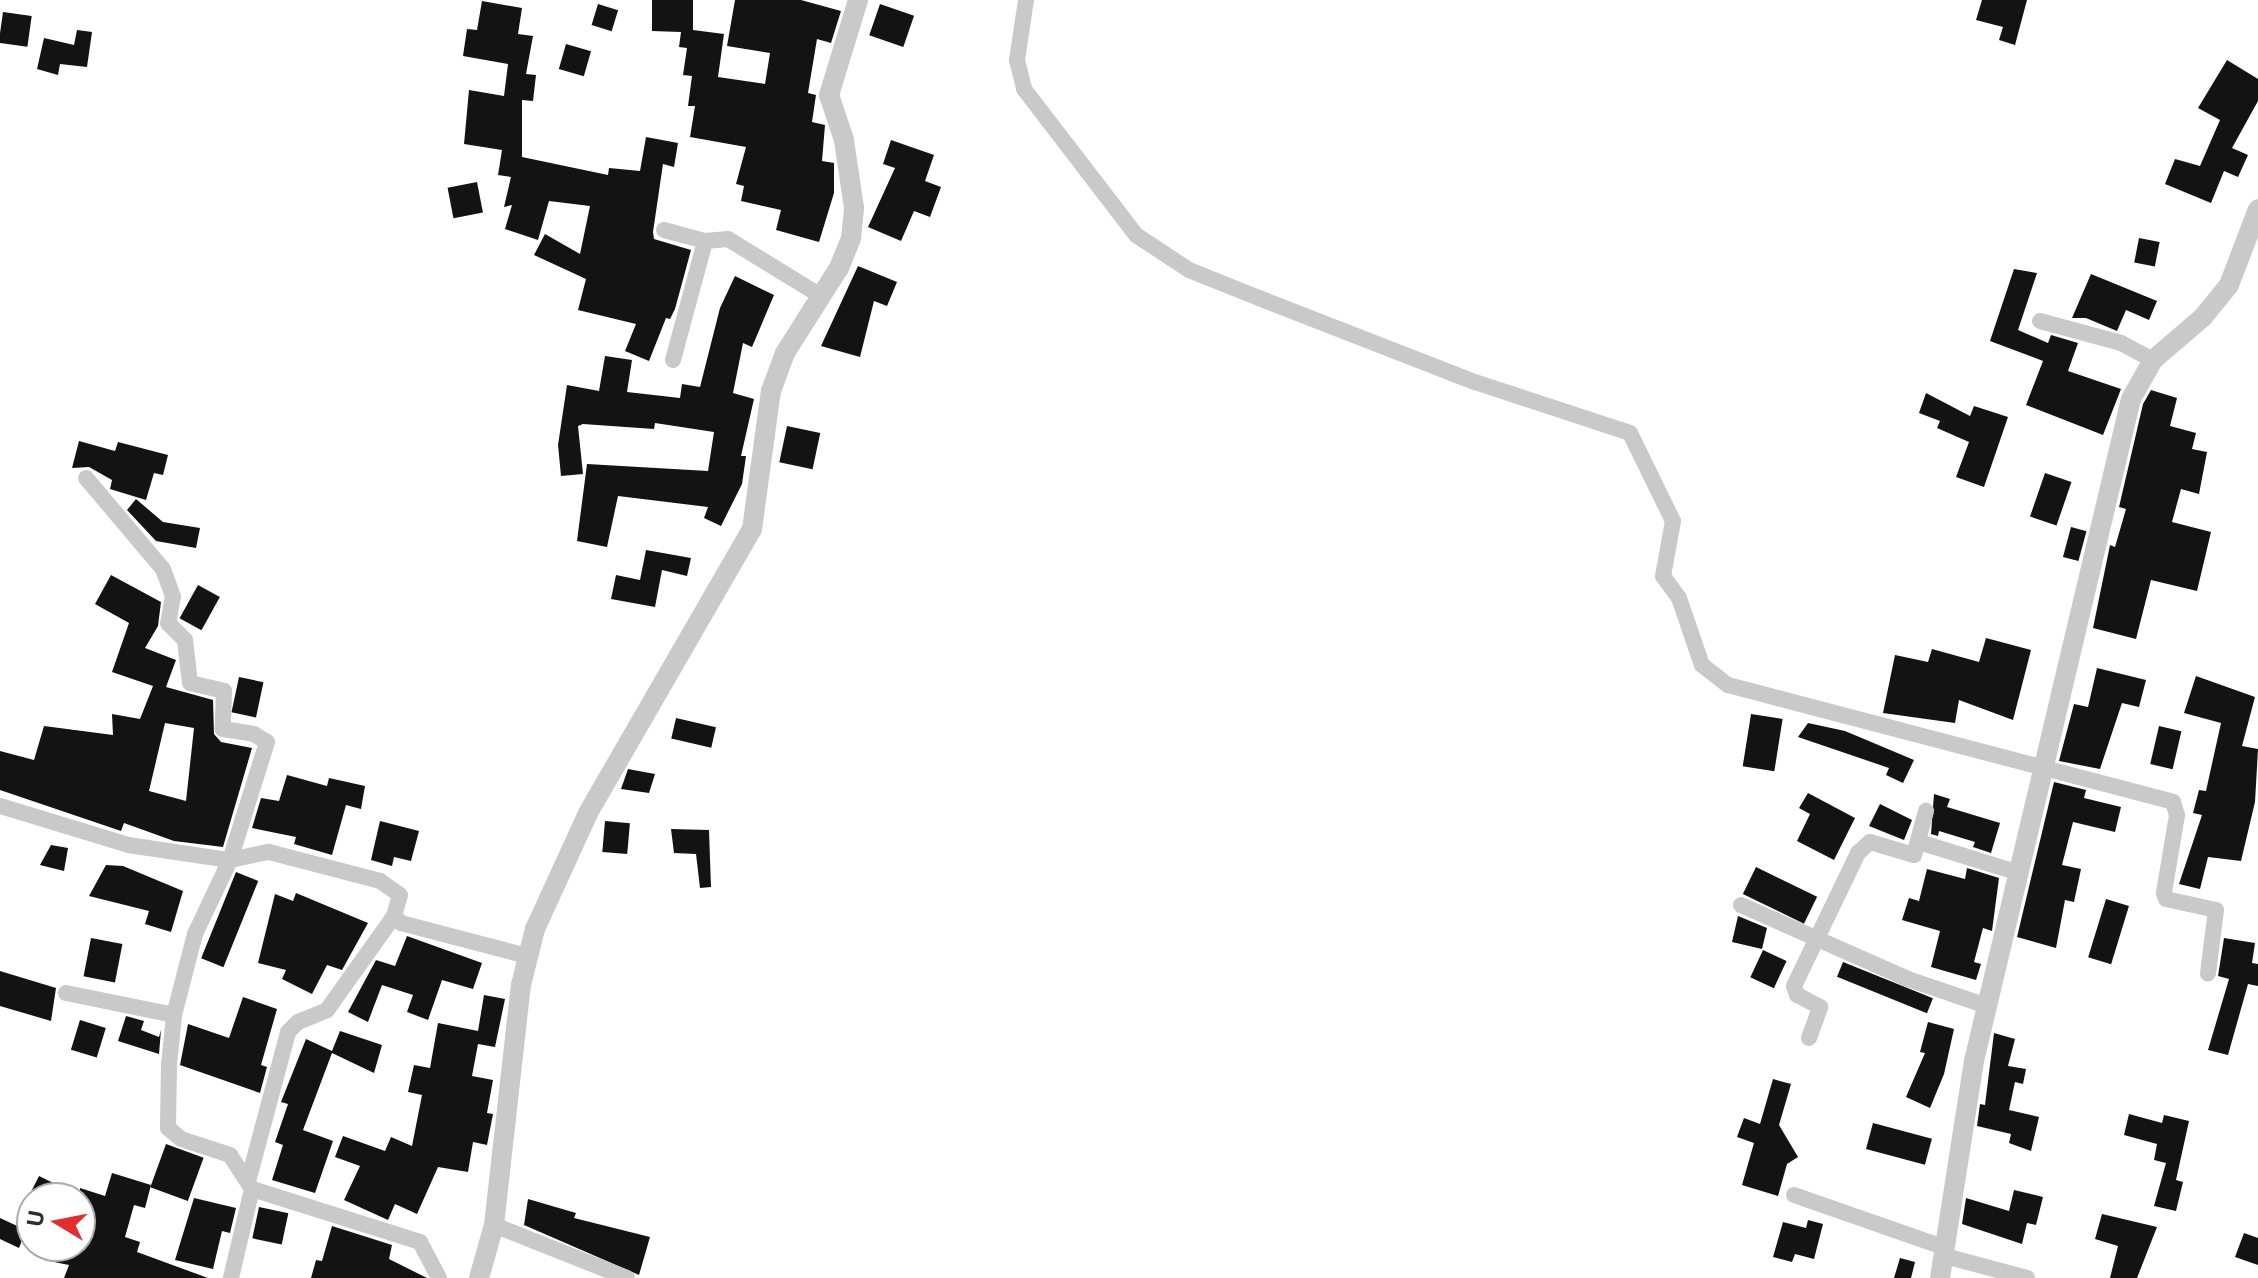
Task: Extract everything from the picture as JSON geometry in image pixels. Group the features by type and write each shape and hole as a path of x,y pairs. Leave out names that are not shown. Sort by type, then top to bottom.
{"street":[{"path":"479,1278 494,1225 527,956 551,887 588,813 752,529 771,391 785,353 821,296 851,238 854,208 848,167 829,95 858,0"},
{"path":"1026,0 1017,60 1024,89 1136,235 1189,270 1475,382 1630,433 1673,521 1663,576 1679,598 1708,673 1748,692 2041,771 2173,802 2177,815 2164,893 2166,899 2216,910 2208,973"},
{"path":"1940,1278 1946,1252 1960,1131 2016,872 2118,444 2136,386 2153,360 2203,317 2229,285 2258,209"},
{"path":"664,230 705,241 728,239 821,296"},
{"path":"673,360 705,241"},
{"path":"2040,321 2121,343 2153,360"},
{"path":"86,478 163,569 173,596 168,623 185,640 190,683 224,691 223,729 254,734 267,742 230,860 195,934 174,1015 168,1128 181,1139 230,1155 250,1183 420,1242 439,1278"},
{"path":"0,806 128,845 230,860 269,852 380,881 400,895 394,916 327,1010 288,1032 250,1183 231,1278"},
{"path":"1809,1038 1820,1007 1797,995 1794,986 1817,934 1864,844 1911,856 1919,842 1926,811"},
{"path":"1919,842 2016,872"},
{"path":"1741,905 1817,934 1908,979 1987,1006"},
{"path":"394,916 401,923 527,956"},
{"path":"66,993 174,1015"},
{"path":"1794,1195 1946,1252 2027,1278"},
{"path":"494,1225 627,1278"}],"building":[{"path":"652,0 693,0 693,30 724,34 718,77 765,84 770,53 727,46 735,0 801,0 841,11 831,43 817,39 808,93 816,95 812,122 825,125 822,161 834,163 834,193 819,242 776,230 781,210 741,201 744,186 736,184 746,147 690,137 695,106 688,106 692,76 683,75 687,48 679,47 681,32 652,31"},
{"path":"1982,0 2027,0 2015,45 1999,40 2003,27 1976,20"},
{"path":"482,1 522,8 518,34 533,36 526,74 536,75 533,101 522,100 522,157 608,175 609,168 640,171 646,137 678,143 674,167 663,164 653,232 654,239 691,250 675,309 670,319 666,318 649,361 625,351 636,324 578,310 586,279 534,255 545,234 580,254 590,206 549,201 538,240 505,229 512,205 504,207 511,177 498,175 502,150 464,144 469,90 504,96 508,64 463,56 467,29 477,30"},
{"path":"598,4 618,10 612,31 592,25"},
{"path":"880,4 914,16 903,47 869,35"},
{"path":"3,12 32,16 27,47 0,43"},
{"path":"77,30 92,32 87,67 60,64 58,75 37,69 44,38 74,45"},
{"path":"566,44 591,51 584,76 559,69"},
{"path":"2227,60 2258,79 2258,101 2232,148 2248,155 2238,177 2224,171 2211,203 2165,184 2175,159 2200,166 2220,120 2198,108"},
{"path":"891,140 934,155 925,181 941,187 930,217 914,211 901,241 868,227 895,168 883,164"},
{"path":"477,182 483,212 453,218 448,188"},
{"path":"2139,238 2160,242 2155,267 2134,263"},
{"path":"858,266 897,282 887,306 874,301 860,357 821,346"},
{"path":"2014,269 2037,273 2018,330 2048,343 2051,335 2078,343 2068,371 2121,389 2103,435 2026,405 2043,361 1990,341"},
{"path":"2091,274 2157,301 2149,320 2126,310 2117,331 2086,318 2072,318"},
{"path":"735,276 774,295 752,347 743,343 733,393 754,399 741,456 746,456 742,484 721,526 704,518 708,507 618,496 607,547 577,541 587,464 708,471 714,432 655,423 654,429 583,424 578,426 583,474 561,476 558,445 567,385 599,391 605,356 632,360 627,392 680,398 682,384 700,387 720,308"},
{"path":"2151,390 2177,398 2170,426 2196,433 2192,449 2207,452 2199,494 2181,489 2172,522 2211,532 2197,591 2151,580 2136,639 2093,628 2110,545 2115,547 2126,509 2119,507 2143,404"},
{"path":"1926,393 1970,416 1974,406 2008,417 1984,487 1956,477 1969,442 1937,428 1940,421 1919,413"},
{"path":"787,426 820,433 813,469 779,462"},
{"path":"79,441 115,451 118,442 168,455 163,475 154,473 146,500 110,489 112,480 89,467 72,468"},
{"path":"2045,473 2071,482 2056,526 2030,516"},
{"path":"136,499 163,522 200,528 196,548 156,541 127,510"},
{"path":"2071,527 2086,531 2078,561 2063,557"},
{"path":"646,550 691,558 687,576 662,570 655,607 611,599 616,575 640,580"},
{"path":"111,575 161,602 158,626 145,648 176,660 166,687 213,700 214,734 221,742 252,748 223,847 174,841 124,823 121,831 0,790 0,751 34,760 44,726 113,735 112,714 140,719 153,686 112,672 129,623 95,604","holes":["165,723 194,728 186,801 149,791"]},
{"path":"198,585 220,597 201,630 180,618"},
{"path":"1986,638 2031,650 2013,720 1959,700 1955,723 1883,713 1895,655 1928,662 1932,649 1979,662"},
{"path":"2097,668 2146,680 2139,707 2122,703 2100,769 2059,761 2074,704 2088,707"},
{"path":"2196,676 2255,697 2242,746 2258,749 2255,802 2241,861 2208,857 2200,889 2179,884 2202,815 2193,813 2199,790 2206,791 2221,723 2184,713"},
{"path":"239,677 263,682 256,717 232,712"},
{"path":"1751,714 1783,719 1774,771 1743,766"},
{"path":"676,718 716,727 711,748 671,738"},
{"path":"1808,723 1845,731 1914,760 1903,783 1886,775 1889,768 1798,737"},
{"path":"2159,726 2181,731 2173,769 2150,764"},
{"path":"628,769 655,774 649,793 621,789"},
{"path":"287,775 327,786 329,778 365,786 361,809 346,805 332,855 294,844 296,837 252,828 261,798 279,801"},
{"path":"2054,782 2086,790 2084,798 2121,807 2115,832 2073,822 2062,865 2081,869 2074,902 2065,900 2056,948 2017,937"},
{"path":"1808,793 1855,818 1834,860 1797,841 1810,814 1799,808"},
{"path":"1934,794 1950,799 1947,807 2000,823 1991,853 1973,847 1975,842 1939,831 1938,836 1931,834"},
{"path":"1880,804 1912,820 1904,840 1869,826"},
{"path":"380,821 419,831 411,861 394,857 392,866 371,860"},
{"path":"605,821 630,823 627,854 602,852"},
{"path":"671,829 709,830 711,887 700,888 696,854 674,853"},
{"path":"51,845 68,848 64,871 40,865"},
{"path":"106,865 123,866 183,891 171,932 145,924 149,911 89,896"},
{"path":"1756,867 1817,897 1804,924 1743,894"},
{"path":"1967,868 1999,878 1992,931 1983,928 1974,962 1981,964 1976,980 1931,967 1940,931 1902,920 1909,898 1919,901 1927,869 1965,879"},
{"path":"236,872 258,881 223,967 201,958"},
{"path":"296,893 368,923 342,970 327,965 312,994 282,979 286,970 258,963 275,894 293,901"},
{"path":"2106,899 2129,906 2111,964 2088,957"},
{"path":"1738,916 1767,928 1762,949 1732,942"},
{"path":"407,936 482,963 473,989 442,980 428,1020 407,1012 413,995 382,985 368,1022 348,1012 376,960 395,966"},
{"path":"91,938 122,944 115,982 84,976"},
{"path":"2224,938 2255,943 2252,963 2258,964 2258,986 2248,984 2228,1055 2208,1050 2229,979 2218,976"},
{"path":"1763,950 1787,961 1774,988 1750,977"},
{"path":"1843,962 1933,998 1927,1013 1837,977"},
{"path":"0,971 56,988 51,1021 0,1006"},
{"path":"484,995 505,999 495,1047 478,1044 472,1076 493,1080 487,1113 493,1114 487,1145 473,1142 468,1172 438,1167 417,1214 395,1204 388,1220 344,1200 360,1166 335,1157 343,1136 385,1151 391,1137 412,1146 422,1095 408,1092 414,1065 430,1068 438,1023 478,1031"},
{"path":"243,997 277,1009 261,1065 267,1067 260,1093 180,1065 188,1024 229,1038"},
{"path":"126,1016 144,1021 141,1030 159,1037 161,1030 159,1054 118,1041"},
{"path":"80,1020 106,1028 97,1058 71,1050"},
{"path":"1928,1022 1954,1029 1944,1074 1930,1108 1906,1097 1925,1053 1920,1052"},
{"path":"340,1031 382,1045 374,1073 332,1053 303,1130 333,1141 315,1193 272,1180 283,1145 275,1142 288,1104 281,1102 306,1039 332,1051"},
{"path":"1994,1033 2015,1039 2008,1066 2026,1069 2023,1084 2015,1082 2009,1110 2039,1117 2031,1151 2009,1143 2011,1134 1977,1126 1980,1104 1985,1105"},
{"path":"1773,1079 1791,1084 1779,1125 1798,1157 1787,1164 1778,1196 1742,1185 1754,1143 1737,1137 1744,1118 1760,1124"},
{"path":"2129,1114 2162,1123 2164,1115 2189,1121 2176,1180 2183,1182 2176,1211 2154,1206 2166,1163 2154,1160 2157,1144 2124,1135"},
{"path":"1873,1123 1932,1139 1925,1165 1866,1149"},
{"path":"166,1144 204,1158 188,1201 150,1187"},
{"path":"112,1173 151,1185 145,1208 134,1205 125,1237 140,1242 137,1252 208,1278 64,1278 69,1265 54,1262 96,1262 96,1193 105,1196"},
{"path":"39,1176 51,1182 36,1182"},
{"path":"2014,1190 2043,1197 2036,1225 2027,1223 2022,1244 1962,1224 1966,1198 2009,1211"},
{"path":"194,1198 236,1208 230,1233 222,1231 213,1269 175,1260"},
{"path":"528,1199 576,1213 574,1218 650,1237 639,1275 524,1225"},
{"path":"259,1207 288,1213 282,1245 252,1238"},
{"path":"2102,1214 2157,1227 2137,1278 2110,1278 2118,1246 2095,1239"},
{"path":"0,1218 16,1225 16,1247 0,1239"},
{"path":"1808,1220 1823,1224 1814,1259 1795,1254 1792,1262 1773,1257 1783,1222 1806,1228"},
{"path":"332,1226 392,1245 389,1259 427,1278 311,1278 316,1260 322,1261"},
{"path":"2244,1233 2258,1238 2258,1265 2235,1257"},
{"path":"1900,1258 1915,1262 1911,1278 1894,1278"}]}
